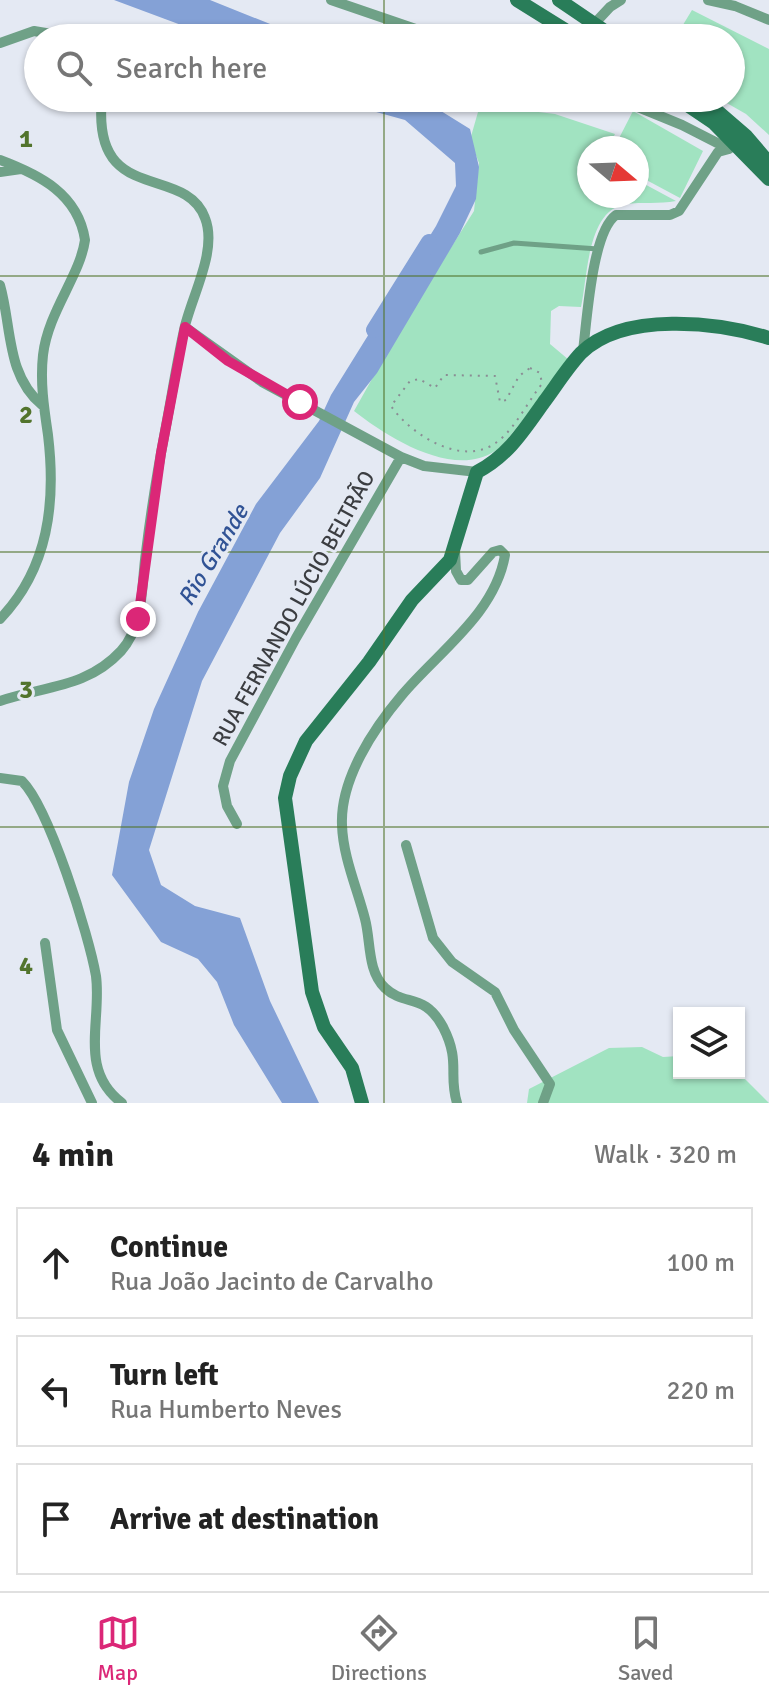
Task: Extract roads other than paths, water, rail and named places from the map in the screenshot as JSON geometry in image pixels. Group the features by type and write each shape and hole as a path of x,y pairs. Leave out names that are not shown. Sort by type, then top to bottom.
{"street":[{"path":"331,0 401,24"},
{"path":"517,0 556,24"},
{"path":"559,0 592,24 621,0"},
{"path":"708,0 735,6 769,20"},
{"path":"0,43 24,35"},
{"path":"0,701 85,679 122,649 132,634 142,595 161,453 185,327 207,250 205,215 190,198 122,169 111,156 104,139 101,112"},
{"path":"650,112 736,142"},
{"path":"698,112 769,163"},
{"path":"713,112 769,179"},
{"path":"583,351 605,228 616,215 670,215 679,211 712,159 736,142"},
{"path":"0,160 23,169 66,197 76,211 85,240 48,331 43,353 42,405 48,437 50,521 35,566 0,619"},
{"path":"0,172 23,169"},
{"path":"0,285 15,363 26,390 42,405"},
{"path":"185,327 228,361 401,457 424,466 477,472 504,455 583,351 614,334 678,323 737,328 769,338"},
{"name":"RUA FERNANDO LÚCIO BELTRÃO","path":"237,824 227,806 223,786 230,761 265,692 401,457"},
{"path":"362,1103 352,1068 324,1027 312,992 285,798 290,776 306,741 369,662 412,600 442,571 455,549 477,472"},
{"path":"455,549 456,571 461,580 468,580 493,552 500,550 505,555 500,575 469,624 420,673 372,737 348,789 342,828 348,864 366,922 373,966 385,988 418,1000 437,1016 453,1050 457,1103"},
{"path":"0,778 22,781 40,804 88,937 96,980 93,1036 98,1072 103,1085 122,1103"},
{"path":"406,845 433,938 452,962 491,987 500,999 514,1030 550,1084 543,1103"},
{"path":"45,943 57,1030 92,1103"}],"lane":[{"path":"481,252 514,243 599,249"}],"water":[{"path":"114,0 210,0 270,24 178,24"},
{"path":"376,112 443,112 470,129 479,167 476,199 460,233 377,373 354,402 320,478 280,533 202,681 149,850 161,885 195,906 240,918 270,1001 319,1103 282,1103 234,1025 217,982 198,959 161,942 112,875 129,782 154,709 198,612 256,504 319,421 331,395 436,226 456,186 455,163 405,120"}],"waterway":[{"name":"Rio Grande","path":"374,330 429,242"}]}
